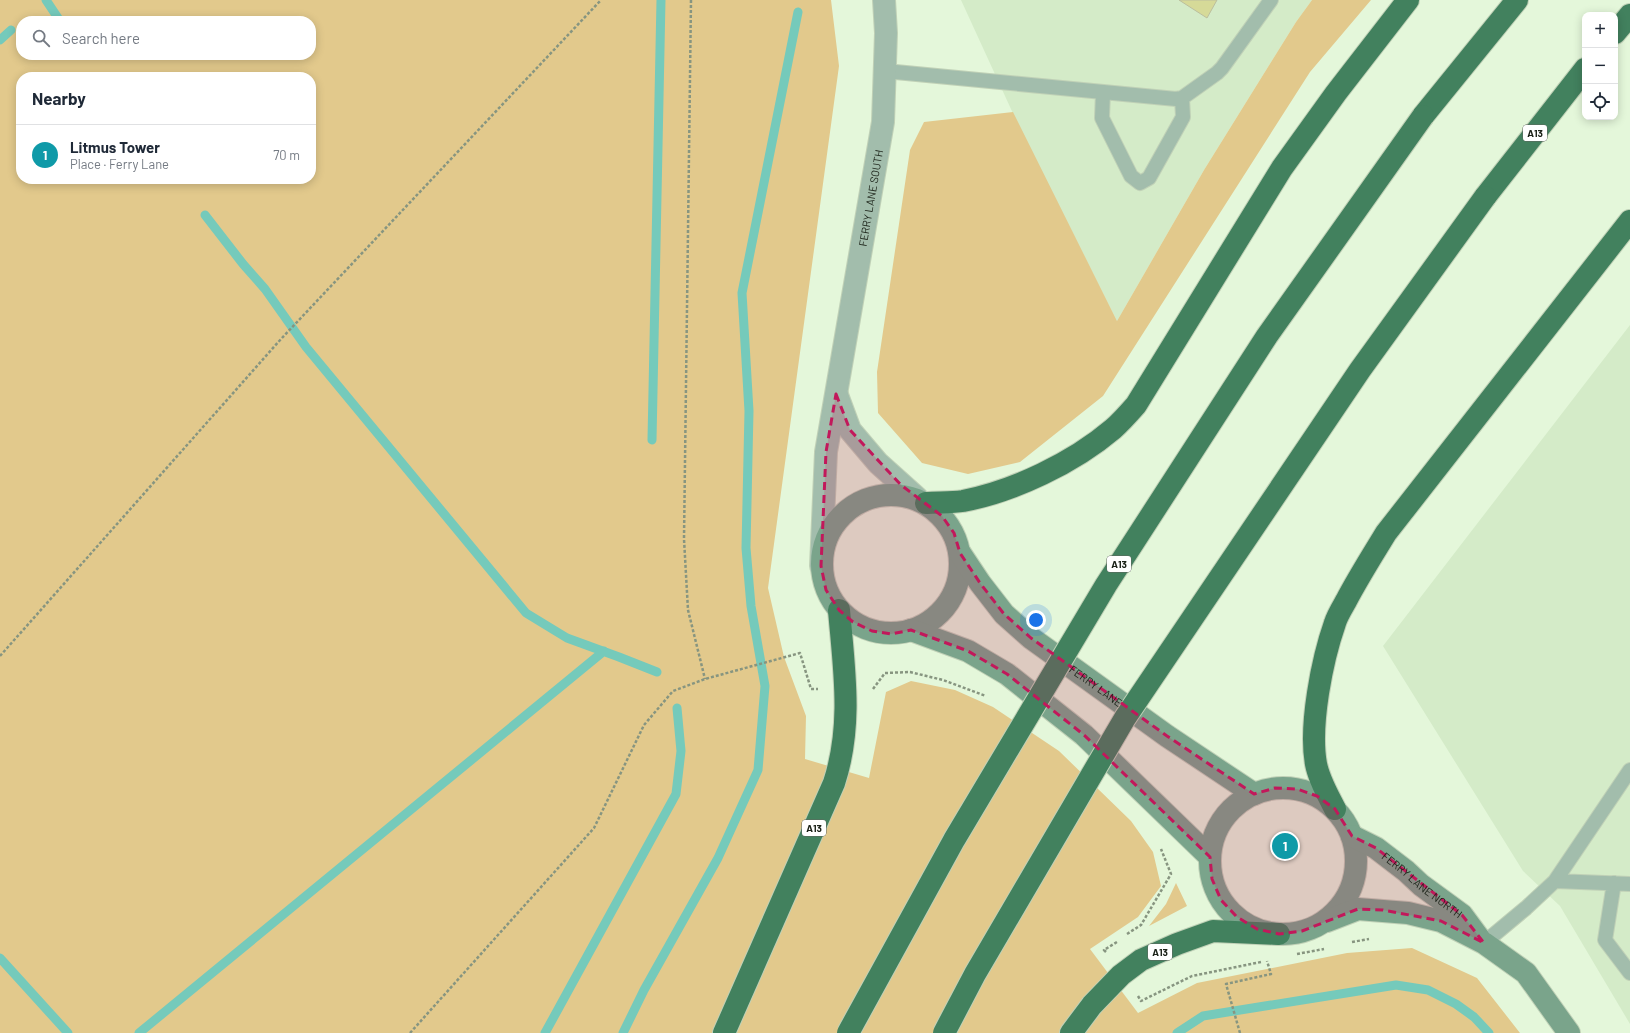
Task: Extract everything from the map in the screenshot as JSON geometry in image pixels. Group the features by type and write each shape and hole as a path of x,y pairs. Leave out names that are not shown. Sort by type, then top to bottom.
{"highway":[{"path":"921,500 962,502 1009,488 1052,469 1086,449 1114,429 1136,404 1282,168 1336,93 1408,0"},
{"name":"A13","path":"848,1033 954,840 1106,585 1267,336 1423,116 1517,0"},
{"path":"1618,29 1630,15"},
{"name":"A13","path":"944,1033 978,968 1125,718 1360,370 1485,197 1582,73"},
{"path":"1335,809 1316,764 1315,737 1318,698 1324,662 1335,622 1356,582 1386,533 1630,221"},
{"name":"A13","path":"724,1033 831,790 841,762 847,694 839,610"},
{"name":"A13","path":"1071,1033 1092,1005 1122,975 1141,960 1213,931 1279,934"}],"street":[{"name":"FERRY LANE SOUTH","path":"821,566 826,452 883,122 886,33 884,0"},
{"path":"836,394 850,430 878,463 942,516 954,533 960,553 960,573 955,592 944,609 929,622 911,630 891,634 872,631 853,622 839,610 826,590 821,566 824,544 834,523 850,506 872,496 895,494 921,500"},
{"name":"FERRY LANE","path":"960,553 980,583 1004,614 1031,638 1167,736 1254,794"},
{"path":"911,630 968,651 1007,674 1084,736 1210,856"},
{"path":"1279,934 1257,929 1237,917 1221,900 1212,879 1210,856 1214,837 1223,819 1237,804 1254,794 1275,788 1297,789 1317,796 1335,809 1345,822 1352,836 1356,860 1352,884 1341,905 1324,922"},
{"name":"FERRY LANE NORTH","path":"1352,836 1376,848 1462,915 1484,943"},
{"name":"FERRY LANE NORTH","path":"1279,934 1302,931 1358,910 1408,913 1441,921 1484,943 1526,973 1568,1033"}],"lane":[{"path":"885,71 1176,100 1182,98 1222,68 1271,0"},
{"path":"1103,92 1102,118 1131,176 1140,183 1149,178 1183,117 1182,98"},
{"path":"1484,943 1526,908 1554,881 1630,770"},
{"path":"1554,881 1630,884"},
{"path":"1614,884 1605,940 1630,973"}],"path":[{"path":"0,656 302,316 601,0"},
{"path":"691,0 684,539 688,610 705,679"},
{"path":"410,1033 594,828 644,725 673,691 705,679 721,676 800,653 811,689 818,689"},
{"path":"871,692 885,673 910,672 943,680 991,698"},
{"path":"1104,950 1141,925 1171,874 1160,846"},
{"path":"1346,944 1376,939"},
{"path":"1291,956 1330,947"},
{"path":"1142,1001 1192,976 1267,961 1270,974 1226,984 1240,1033"}],"highlighted area":[{"path":"836,394 850,430 901,485 942,516 954,533 960,553 980,583 1004,614 1031,638 1167,736 1254,794 1275,788 1297,789 1317,796 1335,809 1352,836 1376,848 1462,915 1484,943 1441,921 1383,910 1358,909 1302,931 1279,934 1257,929 1237,917 1221,900 1212,879 1210,857 1084,735 1007,674 968,651 911,630 891,634 872,631 853,622 839,610 826,590 821,566 826,452"}],"shaded area":[{"path":"0,0 831,0 839,66 768,588 784,657 806,716 805,759 869,778 886,692 911,681 955,690 993,707 1059,751 1131,821 1153,852 1161,886 1138,917 1090,949 1138,1013 1197,983 1347,953 1412,948 1477,978 1520,1033 0,1033"},
{"path":"961,0 1312,0 1296,22 1204,170 1117,321 1016,120"},
{"path":"1312,0 1371,0 1310,72 1103,396 1020,462 968,474 922,463 878,413 877,372 910,150 924,122 1013,112 1117,321 1204,170 1296,22"},
{"path":"1630,325 1630,1024 1560,906 1523,871 1383,646"},
{"path":"1176,883 1187,906 1149,926 1166,904"}],"building":[{"path":"1179,0 1217,0 1207,18"}],"waterway":[{"path":"46,0 57,16"},
{"path":"652,440 661,0"},
{"path":"623,1033 644,990 718,858 758,770 765,686 751,606 746,548 749,411 742,293 798,12"},
{"path":"0,40 11,30"},
{"path":"205,215 243,264 265,289 306,347 526,613 567,638 657,672"},
{"path":"139,1033 604,651"},
{"path":"545,1033 676,794 681,751 677,708"},
{"path":"0,958 68,1033"},
{"path":"1177,1033 1203,1016 1396,985 1428,990 1456,1004 1474,1017 1489,1033"}],"place":[{"name":"Litmus Tower","path":"1285,846"}]}
